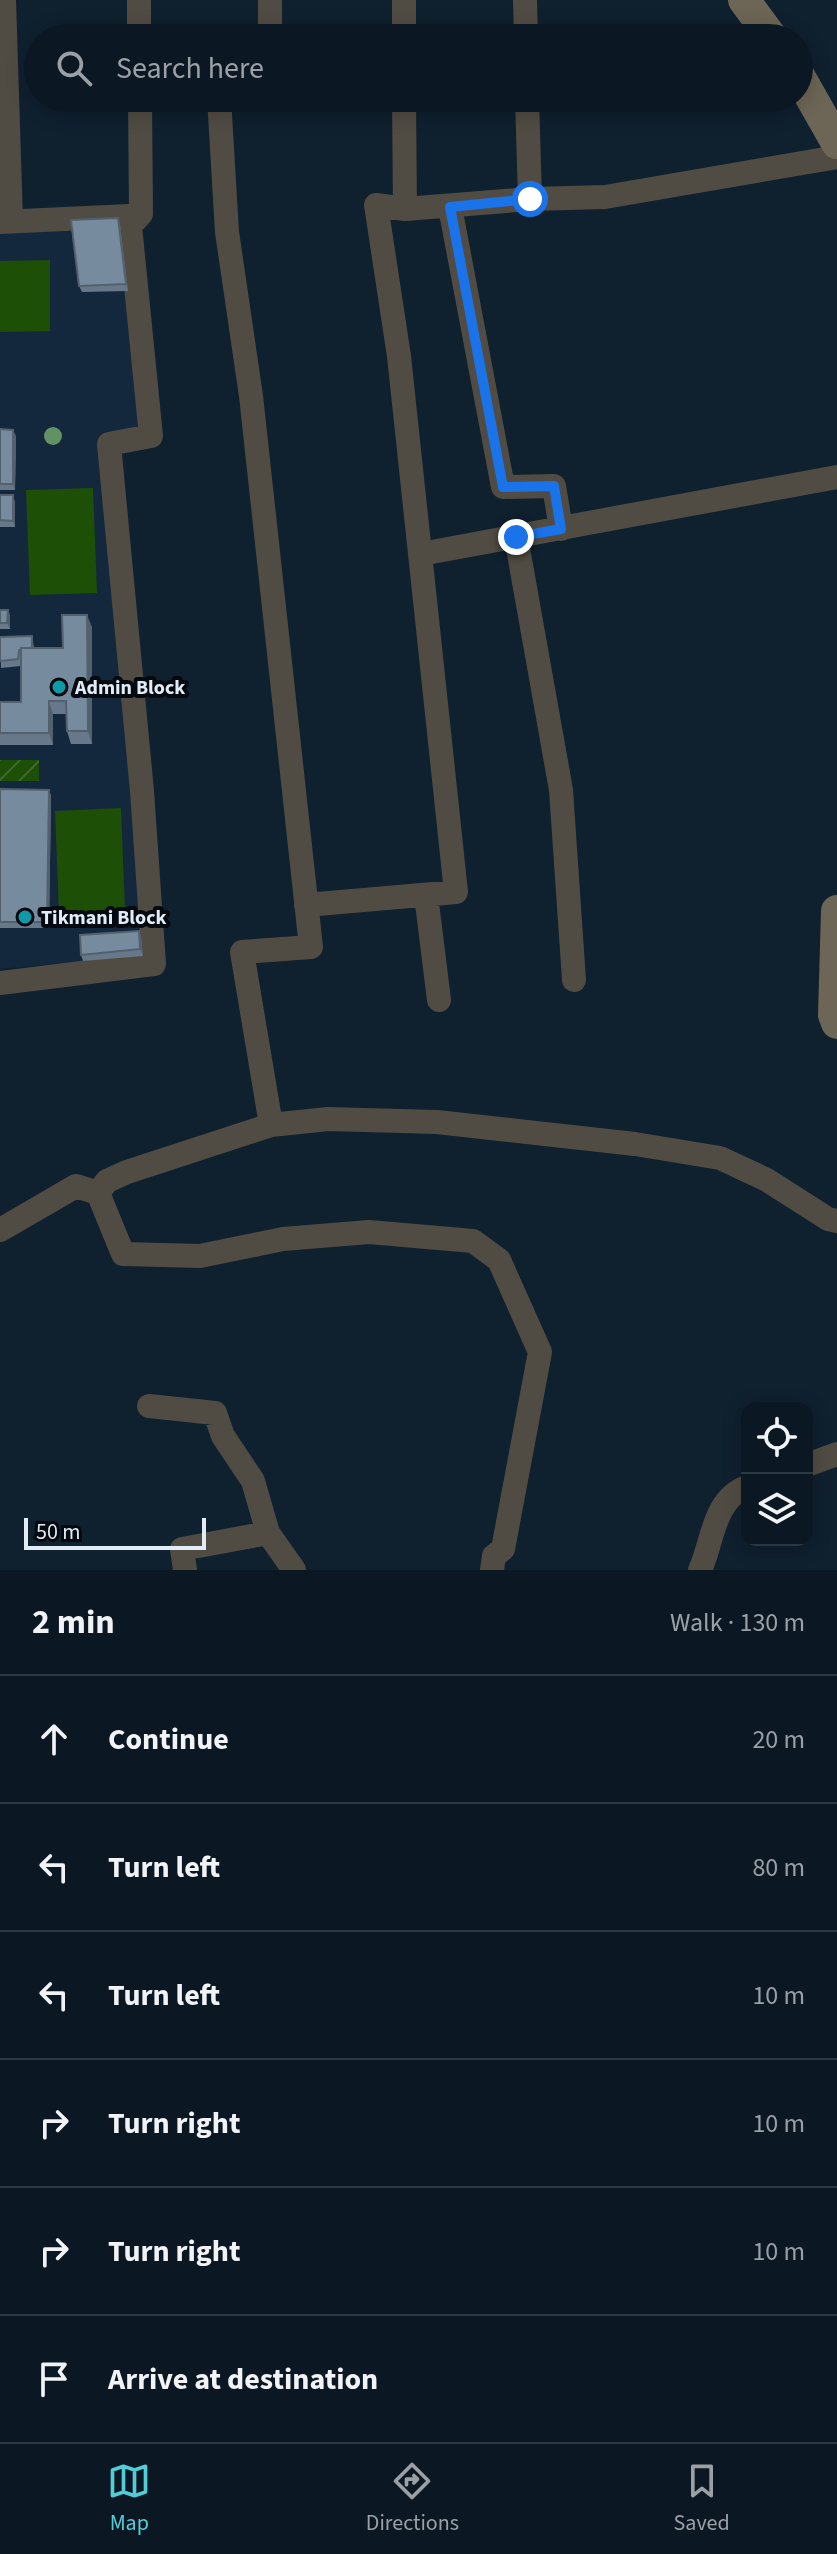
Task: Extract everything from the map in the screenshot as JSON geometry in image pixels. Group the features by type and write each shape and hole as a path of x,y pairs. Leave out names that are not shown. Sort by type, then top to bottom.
{"street":[{"path":"0,983 154,964 142,791 109,444 151,436 129,216 5,221 4,0"},
{"path":"139,0 139,24"},
{"path":"270,0 270,24"},
{"path":"404,0 404,24"},
{"path":"525,0 526,24"},
{"path":"744,0 762,24"},
{"path":"813,101 837,143"},
{"path":"130,226 141,214 140,112"},
{"path":"220,112 227,232 251,396 311,947 242,952 271,1125"},
{"path":"404,112 405,209"},
{"path":"527,112 530,199"},
{"path":"306,905 456,892 399,356 376,205 405,209 530,199 605,197 837,157"},
{"path":"450,207 503,487 554,486 561,529"},
{"path":"421,554 837,477"},
{"path":"516,537 561,790 574,980"},
{"path":"426,895 439,1000"},
{"path":"837,911 834,1015 837,1023"},
{"path":"98,1193 107,1181 127,1172 271,1125 328,1119 437,1122 635,1144 720,1158 767,1180 828,1219 837,1221"},
{"path":"0,1230 76,1186 98,1193"},
{"path":"98,1193 123,1254 200,1256 283,1239 369,1232 473,1241 499,1260 540,1352 503,1549 494,1556 492,1570"},
{"path":"149,1406 215,1413 223,1436 253,1481 268,1533 294,1570"},
{"path":"813,1463 837,1454"},
{"path":"700,1570 718,1513 741,1489"},
{"path":"185,1570 182,1549 268,1533"}],"shaded area":[{"path":"120,225 146,429 102,433 143,956 0,969 0,229"}],"green space":[{"path":"50,260 50,331 0,332 0,261"},
{"path":"93,488 97,593 30,595 26,490"},
{"path":"0,760 39,760 39,781 0,781"},
{"path":"121,808 125,911 59,914 55,811"}],"building":[{"path":"118,218 126,284 79,286 71,220"},
{"path":"0,429 13,430 13,484 0,484"},
{"path":"0,495 13,495 13,521 0,520"},
{"path":"0,610 8,610 7,623 0,623"},
{"name":"Admin Block","path":"62,615 87,615 88,731 67,731 66,701 49,701 49,733 0,733 0,702 21,702 21,648 63,648"},
{"path":"32,636 32,648 21,648 18,659 0,661 0,637"},
{"path":"0,789 49,790 47,922 0,922"},
{"path":"139,931 140,949 81,955 80,935"}],"place":[{"name":"Admin Block","path":"59,687"},
{"name":"Tikmani Block","path":"25,917"}],"route":[{"path":"516,537 561,529 554,486 503,487 450,207 530,199"}]}
